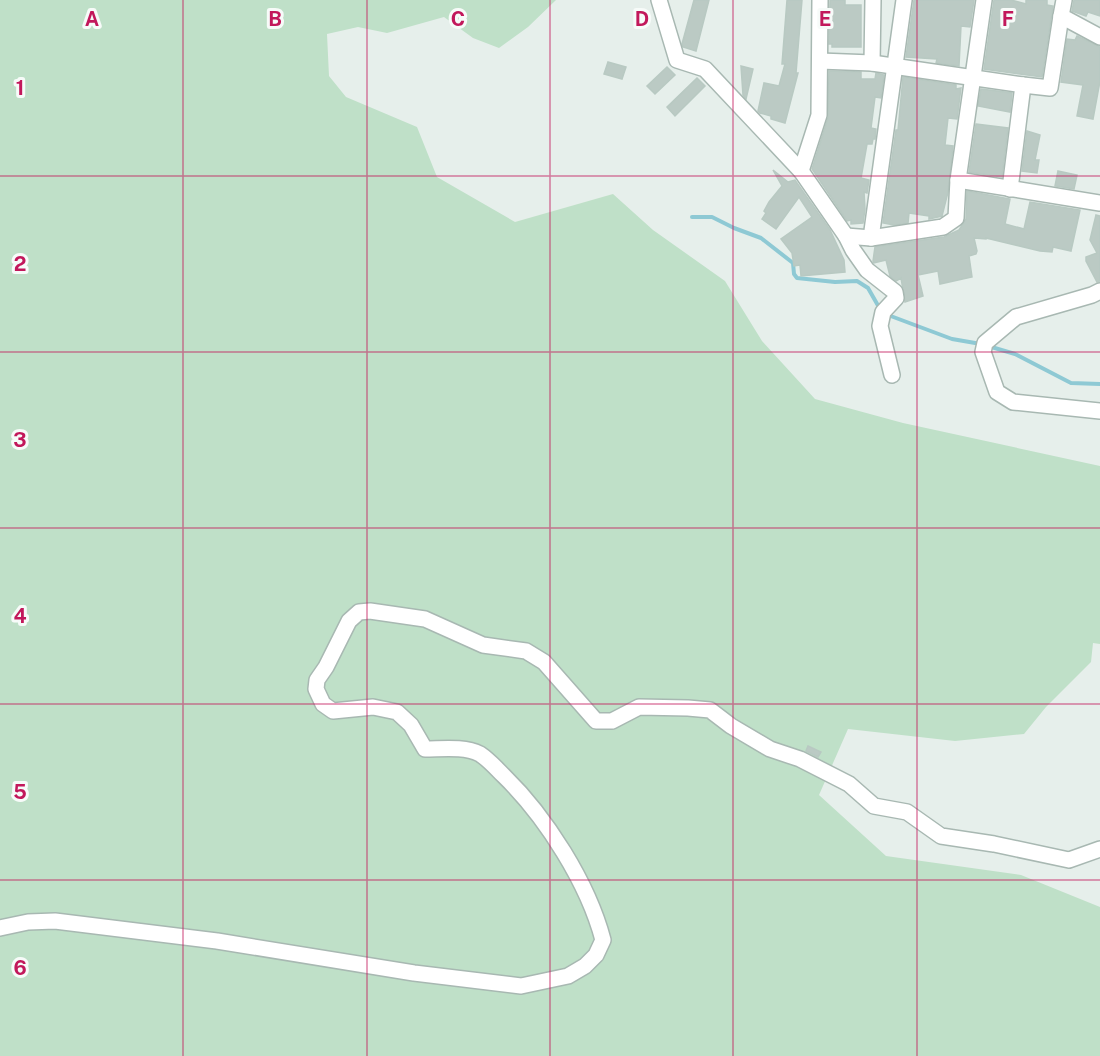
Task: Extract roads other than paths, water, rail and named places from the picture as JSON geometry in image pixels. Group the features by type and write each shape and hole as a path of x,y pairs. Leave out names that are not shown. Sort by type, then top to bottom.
{"street":[{"path":"659,0 676,60 705,69 801,171 867,270 895,292 896,298 883,312 880,326 892,375"},
{"path":"801,171 819,115 820,0"},
{"path":"872,63 873,0"},
{"path":"871,238 904,0"},
{"path":"846,236 871,238 943,227 956,218 958,180 984,0"},
{"path":"820,61 872,63 1050,88 1064,0"},
{"path":"1061,16 1100,37"},
{"path":"1010,189 1023,85"},
{"path":"958,180 1100,203"},
{"path":"1100,291 1092,296 1016,318 985,343 983,352 998,392 1012,402 1100,411"},
{"path":"0,928 28,922 55,921 217,941 414,973 521,986 567,976 585,966 596,955 603,940 597,920 546,823 506,778 479,754 462,749 425,749 411,725 397,712 373,707 333,711 323,704 316,689 317,680 349,621 359,612 370,611 425,620 483,645 526,651 544,662 596,721 612,721 639,707 710,710 731,726 770,749 800,759 849,784 874,806 907,812 940,836 964,838 1069,860 1100,849"}],"waterway":[{"path":"692,217 712,217 761,238 793,263 794,274 797,278 835,282 857,281 868,288 880,309"},
{"path":"888,315 952,339 981,344"},
{"path":"988,346 1015,354 1071,383 1100,384"}]}
